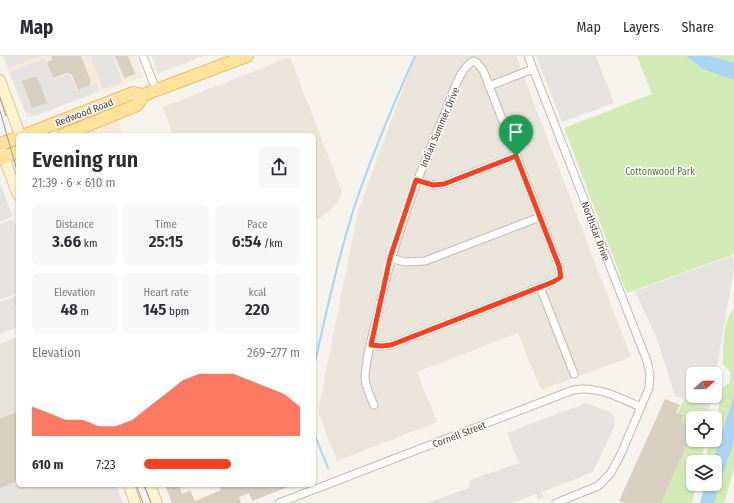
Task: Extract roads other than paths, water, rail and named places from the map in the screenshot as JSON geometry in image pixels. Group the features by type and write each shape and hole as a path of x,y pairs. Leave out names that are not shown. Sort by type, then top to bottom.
{"main road":[{"name":"Redwood Road","path":"30,133 133,93 142,95 247,56"},
{"path":"0,80 19,133"},
{"name":"Redwood Road","path":"69,133 137,105 142,95"},
{"path":"1,152 16,140"},
{"path":"1,152 16,152"},
{"path":"1,152 16,190"},
{"path":"130,487 135,503"},
{"path":"151,487 157,503"}],"street":[{"path":"143,56 156,90"},
{"name":"Northstar Drive","path":"528,56 647,361 650,381 641,407 620,456 604,481 591,490 556,503"},
{"name":"Indian Summer Drive","path":"374,405 365,379 371,345 390,258 416,180 464,69 474,61 481,66 489,86"},
{"path":"371,345 391,345 553,282 561,277 559,266 489,86 533,69"},
{"path":"416,180 433,185 444,184 516,156"},
{"path":"390,258 405,262 425,261 540,217"},
{"path":"540,287 574,374"},
{"name":"Cornell Street","path":"279,503 573,390 589,388 641,407"}],"water":[{"path":"686,56 709,56 734,63 734,80 703,69"},
{"path":"734,396 734,441 722,478 722,455 714,455 717,447 722,447 722,432"},
{"path":"703,491 718,491 714,503 700,503"}],"waterway":[{"path":"316,358 338,265 355,205 368,167 415,56"},
{"path":"316,438 328,468"}],"tram line":[{"path":"0,98 6,116"},
{"path":"0,111 16,167"},
{"path":"137,487 143,503"},
{"path":"145,487 151,503"}],"park label":[{"name":"Cottonwood Park","path":"660,171"}]}
